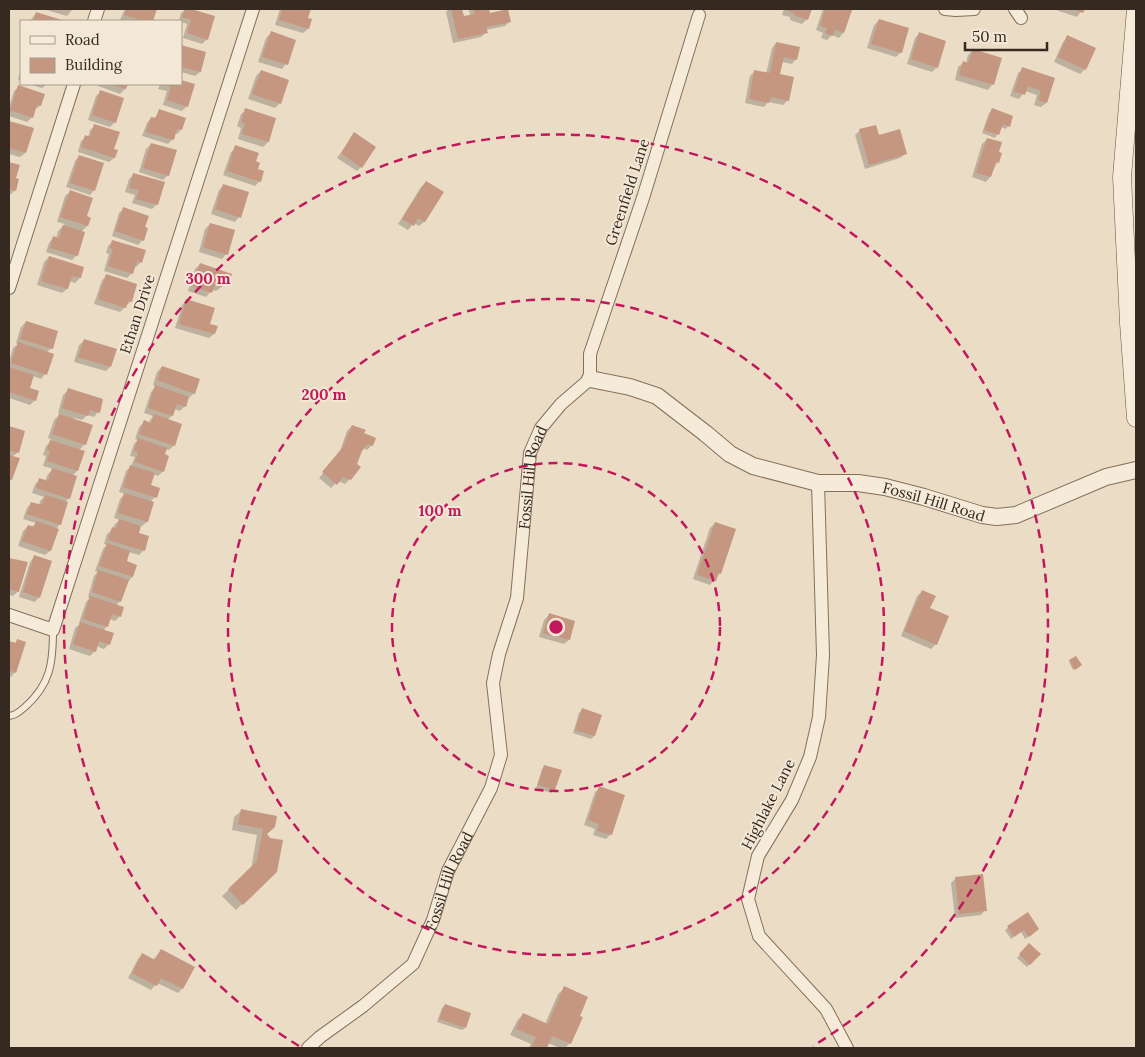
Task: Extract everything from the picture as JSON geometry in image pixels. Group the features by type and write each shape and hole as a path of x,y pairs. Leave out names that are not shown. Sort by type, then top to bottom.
{"main road":[{"path":"1136,9 1122,177 1136,418"}],"street":[{"name":"Ethan Drive","path":"53,630 253,9"},
{"path":"945,9 974,9"},
{"name":"Greenfield Lane","path":"590,379 590,354 643,198 699,15"},
{"path":"9,288 74,85"},
{"name":"Fossil Hill Road","path":"308,1048 363,1006 413,964 432,920 448,871 491,788 501,755 493,683 499,654 517,598 530,453 541,428 561,404 590,379 630,387 657,396 706,433 730,454 753,466 818,483 858,483 885,487 924,496 982,515 1016,515 1106,477 1136,470"},
{"name":"Highlake Lane","path":"818,483 823,655 819,718 810,757 792,800 758,856 748,899 759,936 826,1009 847,1048"},
{"path":"9,615 53,630"}],"lane":[{"path":"9,716 15,715 35,698 46,681 53,659 53,630"}],"building":[{"path":"126,9 157,9 153,20 140,20 124,15"},
{"path":"185,9 215,16 208,40 187,33 191,20 182,17"},
{"path":"282,9 311,9 308,18 312,19 309,29 279,20"},
{"path":"451,9 462,9 464,16 475,14 474,9 489,9 490,13 508,9 511,22 486,27 488,33 458,39"},
{"path":"787,9 812,9 808,20 793,15 794,13"},
{"path":"825,9 852,10 844,33 835,30 833,36 825,33 827,28 820,26"},
{"path":"1073,9 1085,9 1083,13"},
{"path":"36,12 62,20 33,20"},
{"path":"879,19 909,28 902,53 871,44"},
{"path":"271,31 296,40 288,65 262,57"},
{"path":"919,32 946,41 938,68 911,59"},
{"path":"1067,35 1096,48 1086,70 1058,57"},
{"path":"776,42 800,47 797,60 784,57 780,74 794,77 789,101 771,97 769,103 749,99 754,70 770,73"},
{"path":"182,45 206,52 201,72 182,67"},
{"path":"973,49 1002,58 994,85 959,75 963,61 968,63"},
{"path":"1022,67 1055,78 1047,103 1038,100 1041,91 1028,86 1025,95 1014,91"},
{"path":"261,70 289,80 281,104 252,94"},
{"path":"182,80 195,84 188,107 167,100 171,87 166,85 182,85"},
{"path":"18,85 45,94 41,106 37,105 33,118 10,110"},
{"path":"113,85 128,85 126,89"},
{"path":"100,90 124,98 116,123 92,115"},
{"path":"245,108 276,118 269,142 242,134 245,123 241,122"},
{"path":"992,108 1013,116 1010,127 1003,124 999,135 984,130"},
{"path":"159,109 186,118 182,130 177,129 174,140 146,132 151,117 156,118"},
{"path":"9,121 34,128 26,153 9,148"},
{"path":"94,124 120,132 114,149 118,150 115,158 81,147 85,135 90,137"},
{"path":"876,125 879,135 900,129 907,154 869,165 859,129"},
{"path":"354,132 376,147 362,168 341,153"},
{"path":"987,138 1002,142 999,152 1002,153 999,163 996,162 991,177 976,173"},
{"path":"151,143 177,150 169,176 143,168"},
{"path":"235,145 259,153 256,161 260,163 258,169 264,171 261,182 227,171"},
{"path":"79,155 104,163 95,191 70,183"},
{"path":"9,162 20,165 16,178 19,179 16,191 9,189"},
{"path":"133,173 165,182 158,205 136,199 139,190 129,188"},
{"path":"426,181 444,192 425,222 418,218 414,226 402,219"},
{"path":"223,184 249,192 241,218 215,209"},
{"path":"70,190 93,198 87,216 91,218 88,226 60,217"},
{"path":"123,207 149,216 145,227 148,228 144,241 115,231"},
{"path":"210,223 235,230 228,255 203,247"},
{"path":"63,225 85,232 78,256 50,248 53,236 59,238"},
{"path":"112,240 146,250 142,263 137,261 133,274 108,266 113,249 110,248"},
{"path":"49,256 84,267 81,278 72,276 68,289 41,281"},
{"path":"200,263 232,274 229,283 223,281 221,287 215,285 212,293 192,286"},
{"path":"106,274 137,284 132,302 128,301 126,308 98,299"},
{"path":"186,299 215,308 210,324 218,326 215,334 179,324"},
{"path":"26,321 58,331 53,349 20,339"},
{"path":"84,339 117,349 111,367 78,357"},
{"path":"18,342 54,354 47,375 11,363"},
{"path":"162,366 200,379 195,394 157,380"},
{"path":"9,367 34,375 30,388 39,391 36,401 9,392"},
{"path":"155,385 189,397 186,407 177,404 173,416 148,408"},
{"path":"68,388 103,399 100,413 90,410 88,416 62,408"},
{"path":"59,414 93,425 86,445 52,434"},
{"path":"154,414 182,424 175,446 139,434 144,420 151,423"},
{"path":"352,425 366,430 364,433 376,438 373,446 368,444 362,451 357,464 361,467 351,480 343,477 337,485 322,472 343,447"},
{"path":"9,426 25,431 19,453 9,450"},
{"path":"138,438 167,448 165,454 169,456 164,472 135,462 138,452 134,451"},
{"path":"50,440 85,451 78,471 47,461 50,451 47,450"},
{"path":"9,455 20,458 12,480 9,479"},
{"path":"130,465 155,473 151,485 160,488 157,498 123,487"},
{"path":"52,468 77,476 70,499 36,488 39,478 48,481"},
{"path":"124,493 154,502 148,522 118,513"},
{"path":"45,495 68,502 61,525 27,514 31,502 42,505"},
{"path":"119,519 141,526 139,533 149,536 145,551 108,540 112,527 116,529"},
{"path":"36,521 59,529 51,551 22,541 28,525 34,527"},
{"path":"715,522 736,529 721,574 719,573 716,581 697,575"},
{"path":"107,543 130,551 127,561 137,565 133,577 99,566"},
{"path":"34,555 52,561 40,598 23,592"},
{"path":"9,558 28,562 19,592 9,589"},
{"path":"98,570 129,580 121,602 92,592"},
{"path":"922,590 936,596 930,608 949,616 937,645 904,631"},
{"path":"90,596 124,607 121,617 112,614 108,627 83,619"},
{"path":"549,613 575,621 570,640 543,633"},
{"path":"80,622 114,633 110,645 99,641 96,652 73,644"},
{"path":"17,639 26,642 16,673 9,670 9,641 16,643"},
{"path":"1076,656 1082,665 1075,670 1069,660"},
{"path":"582,708 602,715 595,736 575,730"},
{"path":"544,765 562,770 555,790 538,785"},
{"path":"599,786 625,795 612,835 597,831 599,824 588,820"},
{"path":"241,809 277,816 275,827 267,834 270,838 283,840 277,872 243,905 228,889 257,861 263,829 238,824"},
{"path":"983,874 987,911 959,914 955,877"},
{"path":"1028,912 1039,929 1029,937 1024,930 1014,937 1007,926"},
{"path":"1029,943 1041,954 1030,965 1019,954"},
{"path":"161,949 195,967 183,989 161,978 157,986 132,973 142,953 155,960"},
{"path":"564,986 588,997 580,1016 583,1017 571,1044 552,1036 547,1048 531,1048 536,1037 516,1029 523,1013 548,1024"},
{"path":"445,1004 471,1013 466,1028 439,1019"}]}
